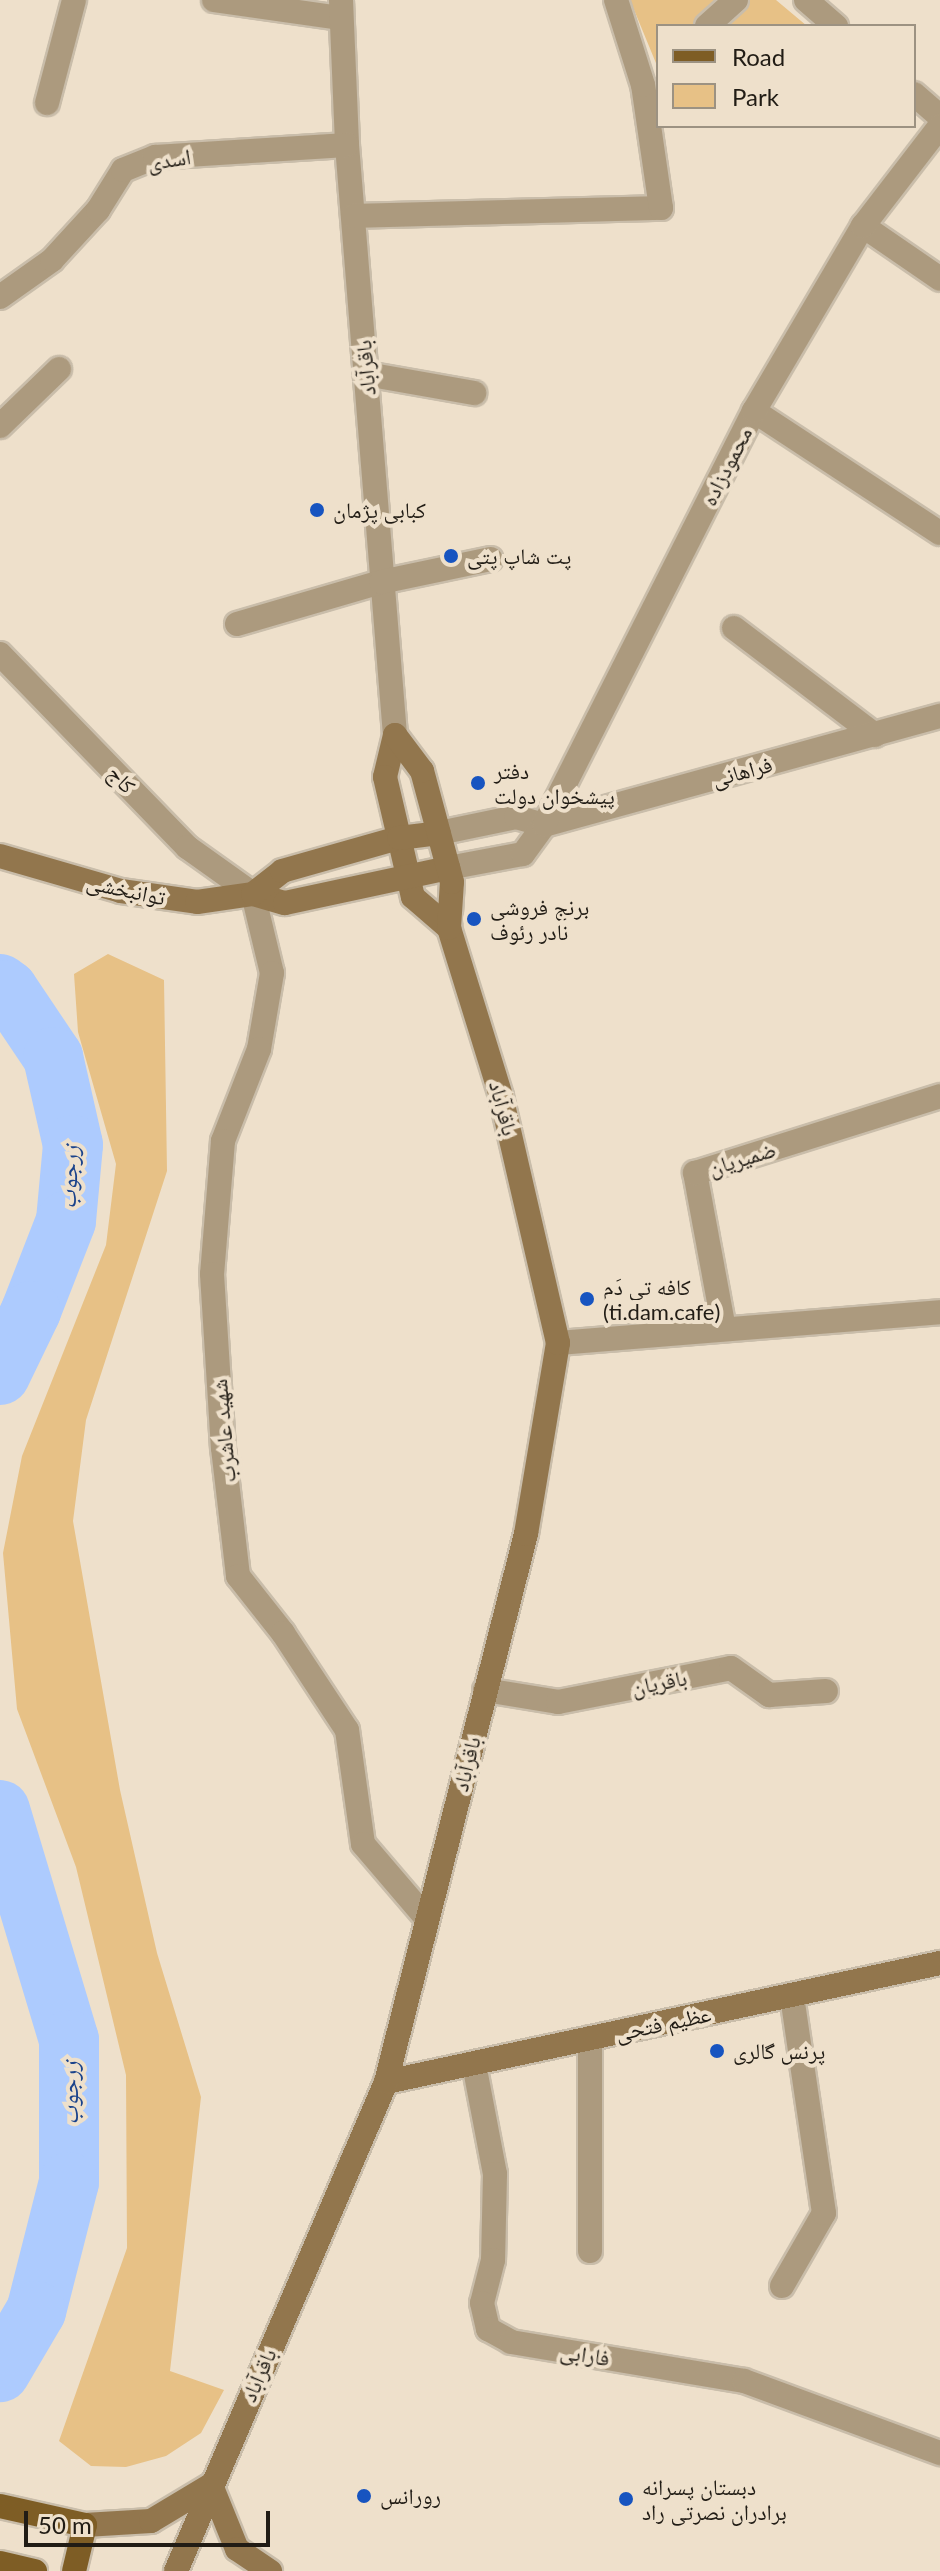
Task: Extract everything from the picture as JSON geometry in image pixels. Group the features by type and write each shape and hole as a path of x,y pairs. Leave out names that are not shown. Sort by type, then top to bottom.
{"main road":[{"path":"0,2506 85,2525 74,2571"},
{"path":"0,2563 35,2571"}],"street":[{"path":"47,103 74,0"},
{"path":"214,0 340,9"},
{"path":"353,216 661,208 651,78 616,0"},
{"path":"709,24 736,0"},
{"path":"806,0 834,24"},
{"name":"باقرآباد","path":"340,9 347,145 395,735 385,777 413,897 449,928"},
{"path":"916,96 940,117"},
{"name":"محمودزاده","path":"544,825 754,411 863,226 940,126"},
{"name":"اسدی","path":"0,297 52,260 98,210 123,170 155,157 347,145"},
{"path":"863,226 940,279"},
{"path":"0,426 59,369"},
{"path":"366,374 474,393"},
{"path":"754,411 940,533"},
{"path":"237,624 381,582 491,559"},
{"path":"734,628 875,735"},
{"name":"کاج","path":"0,654 187,847 253,894"},
{"name":"فراهانی","path":"439,833 516,817 544,825 940,716"},
{"name":"باقرآباد","path":"176,2571 386,2082 526,1534 558,1343 501,1096 449,928 452,882 439,833 422,771 395,735"},
{"path":"448,868 523,854 544,825"},
{"name":"توانبخشی","path":"253,894 282,871 399,838 439,833"},
{"name":"توانبخشی","path":"0,856 121,891 197,902 253,894 285,903 448,868"},
{"name":"شهید عاشرب","path":"253,894 272,973 259,1049 223,1141 212,1274 223,1448 238,1576 283,1633 347,1730 363,1844 427,1919"},
{"name":"ضمیریان","path":"724,1329 695,1173 940,1096"},
{"path":"558,1343 940,1312"},
{"name":"باقریان","path":"485,1690 558,1702 731,1668 769,1695 826,1691"},
{"name":"عظیم فتحی","path":"386,2082 940,1963"},
{"path":"782,2286 824,2213 792,1995"},
{"path":"590,2038 590,2251"},
{"name":"فارابی","path":"474,2064 495,2174 493,2260 482,2303 488,2329 511,2342 744,2381 940,2453"},
{"path":"85,2525 151,2521 211,2485 237,2549 270,2571"}],"green space":[{"path":"630,0 776,0 805,24 656,24 656,63"},
{"path":"108,954 164,980 167,1171 86,1420 73,1521 120,1790 157,1953 201,2097 170,2371 224,2390 201,2433 166,2456 126,2467 91,2466 59,2441 127,2248 126,2075 76,1867 17,1709 3,1553 22,1456 106,1245 116,1164 78,1032 74,974"}],"waterway":[{"name":"زرجوب","path":"0,984 8,990 53,1057 73,1145 66,1221 31,1311 0,1375"},
{"name":"زرجوب","path":"0,1810 69,2040 69,2182 36,2311 0,2372"}],"place":[{"name":"کبابی پژمان","path":"317,510"},
{"name":"پت شاپ پتی","path":"451,556"},
{"name":"دفتر پیشخوان دولت","path":"478,783"},
{"name":"برنج فروشی نادر رئوف","path":"474,919"},
{"name":"کافه تی دَم (ti.dam.cafe)","path":"587,1299"},
{"name":"پرنس گالری","path":"717,2051"},
{"name":"رورانس","path":"364,2496"},
{"name":"دبستان پسرانه برادران نصرتی راد","path":"626,2499"}]}
